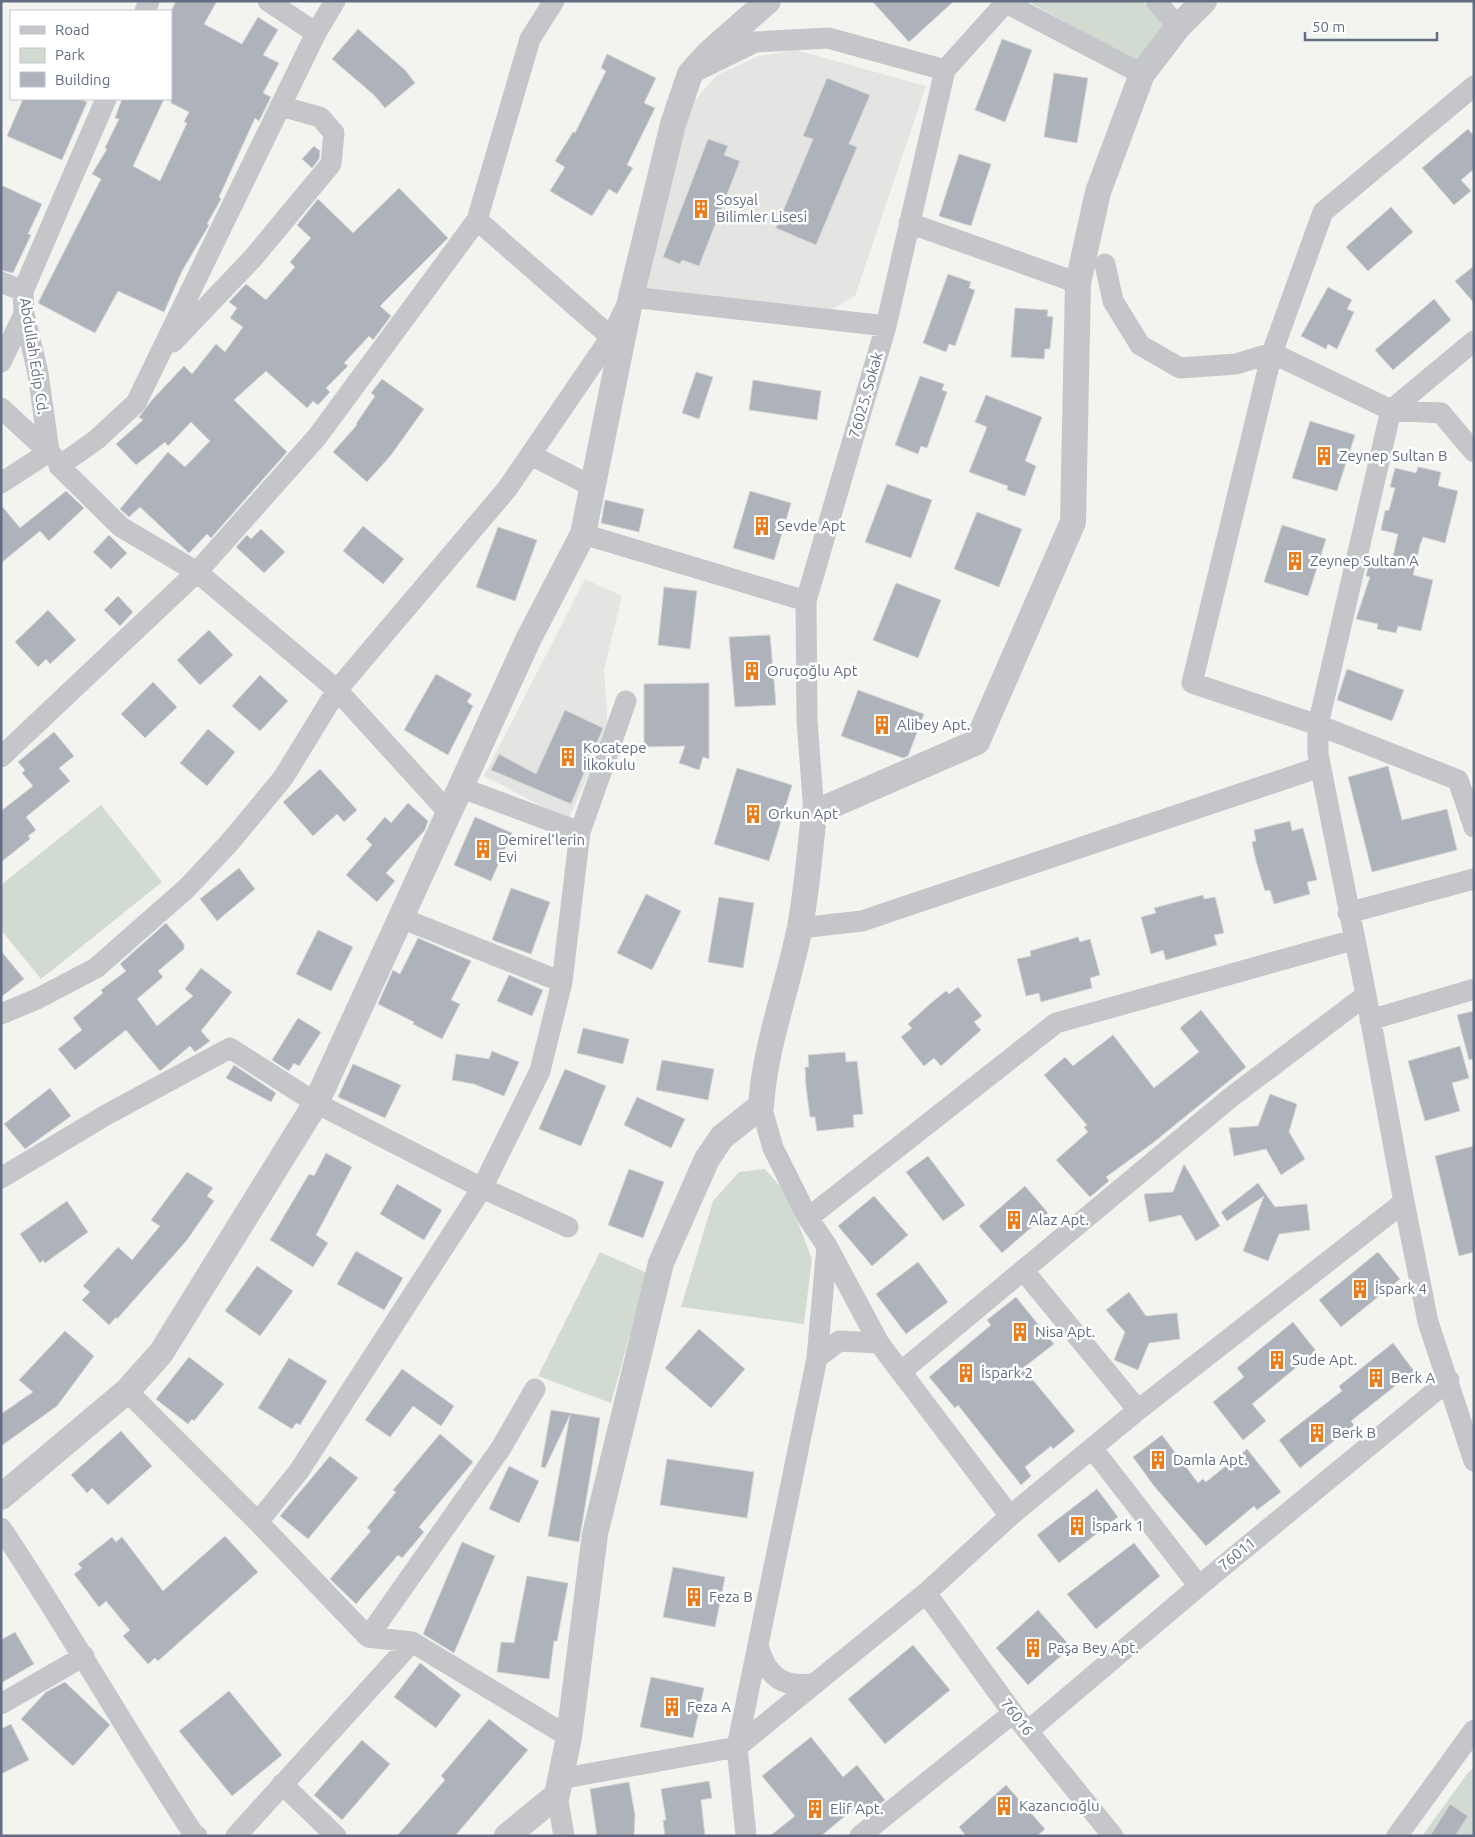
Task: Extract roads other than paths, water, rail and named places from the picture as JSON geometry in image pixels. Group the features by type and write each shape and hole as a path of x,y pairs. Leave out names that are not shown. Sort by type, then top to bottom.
{"street":[{"path":"268,1 316,33"},
{"path":"1,483 96,440 136,403 316,33 335,1"},
{"path":"1,757 197,572 317,437 477,220 530,39 543,11 554,1"},
{"path":"1,1497 127,1391 161,1352 316,1103 462,788 528,640 583,534 631,296 673,124 690,74 709,53 768,1"},
{"path":"1156,1 1178,27"},
{"path":"1010,1516 879,1343 827,1246 808,1218 773,1148 762,1106 766,1064 800,928 807,884 814,813 977,742 1073,522 1078,283 1098,192 1142,74 1178,27 1204,1"},
{"path":"1007,2 1142,74"},
{"name":"76025. Sokak","path":"814,813 807,720 806,601 886,326 945,70 1007,2"},
{"path":"690,74 755,42 828,38 945,70"},
{"path":"1474,86 1323,212 1272,353 1192,683 1466,776 1474,826"},
{"name":"Abdullah Edip Cd.","path":"54,459 38,373 24,314 23,291 106,100"},
{"path":"159,356 253,258 331,164 334,133 330,127 320,117 280,106"},
{"path":"477,220 611,337"},
{"path":"909,223 1078,283"},
{"path":"1105,264 1113,301 1140,345 1180,368 1236,364 1272,353 1391,410 1441,413 1474,452"},
{"path":"1,282 23,291"},
{"path":"631,296 886,326"},
{"path":"1,1014 38,999 96,968 187,888 230,842 283,778 337,690 507,489 611,337 631,296"},
{"path":"1,362 24,314"},
{"path":"1474,341 1391,410 1318,725 1320,767 1353,940 1366,995 1428,1322 1471,1437 1474,1461"},
{"path":"1,408 121,527 197,572 337,690 450,814"},
{"path":"531,454 593,487"},
{"path":"583,534 806,601"},
{"path":"258,1522 299,1470 482,1188 540,1071 562,982 580,832 626,701"},
{"path":"800,928 862,921 1320,767"},
{"path":"462,788 580,832"},
{"path":"1348,913 1474,879"},
{"path":"401,918 562,982"},
{"path":"808,1218 1056,1023 1353,940"},
{"path":"1370,1020 1474,989"},
{"path":"902,1371 1230,1098 1366,995"},
{"path":"1,1178 106,1115 230,1048 316,1103 482,1188 568,1226"},
{"path":"564,1836 558,1787 569,1737 595,1534 661,1262 707,1159 722,1136 762,1106"},
{"path":"507,1836 558,1787 737,1748 926,1593 1010,1516 1138,1410 1404,1202"},
{"path":"746,1836 737,1748 817,1358 827,1246"},
{"path":"1023,1270 1138,1410"},
{"path":"817,1358 840,1341 879,1343"},
{"name":"76011","path":"1028,1731 1199,1586 1449,1380"},
{"path":"368,1637 502,1448 535,1389"},
{"path":"127,1391 258,1522 368,1637 412,1642 569,1737"},
{"path":"1092,1448 1199,1586"},
{"path":"1,1528 84,1656 191,1835"},
{"name":"76016","path":"926,1593 1013,1713 1104,1833"},
{"path":"236,1836 412,1642"},
{"path":"758,1646 763,1661 772,1675 785,1683 800,1686 816,1683"},
{"path":"1,1704 84,1656"},
{"path":"860,1836 1013,1713"},
{"path":"1397,1836 1474,1730"},
{"path":"282,1784 336,1836"}],"place":[{"name":"Sosyal Bilimler Lisesi","path":"701,209"},
{"name":"Zeynep Sultan B","path":"1324,456"},
{"name":"Sevde Apt","path":"762,526"},
{"name":"Zeynep Sultan A","path":"1295,561"},
{"name":"Oruçoğlu Apt","path":"752,671"},
{"name":"Alibey Apt.","path":"882,725"},
{"name":"Kocatepe İlkokulu","path":"568,757"},
{"name":"Orkun Apt","path":"753,814"},
{"name":"Demirel'lerin Evi","path":"483,849"},
{"name":"Alaz Apt.","path":"1014,1220"},
{"name":"İspark 4","path":"1360,1289"},
{"name":"Nisa Apt.","path":"1020,1332"},
{"name":"Sude Apt.","path":"1277,1360"},
{"name":"İspark 2","path":"966,1373"},
{"name":"Berk A","path":"1376,1378"},
{"name":"Berk B","path":"1317,1433"},
{"name":"Damla Apt.","path":"1158,1460"},
{"name":"İspark 1","path":"1077,1526"},
{"name":"Feza B","path":"694,1597"},
{"name":"Paşa Bey Apt.","path":"1033,1648"},
{"name":"Feza A","path":"672,1707"},
{"name":"Kazancıoğlu","path":"1004,1806"},
{"name":"Elif Apt.","path":"815,1809"}]}
